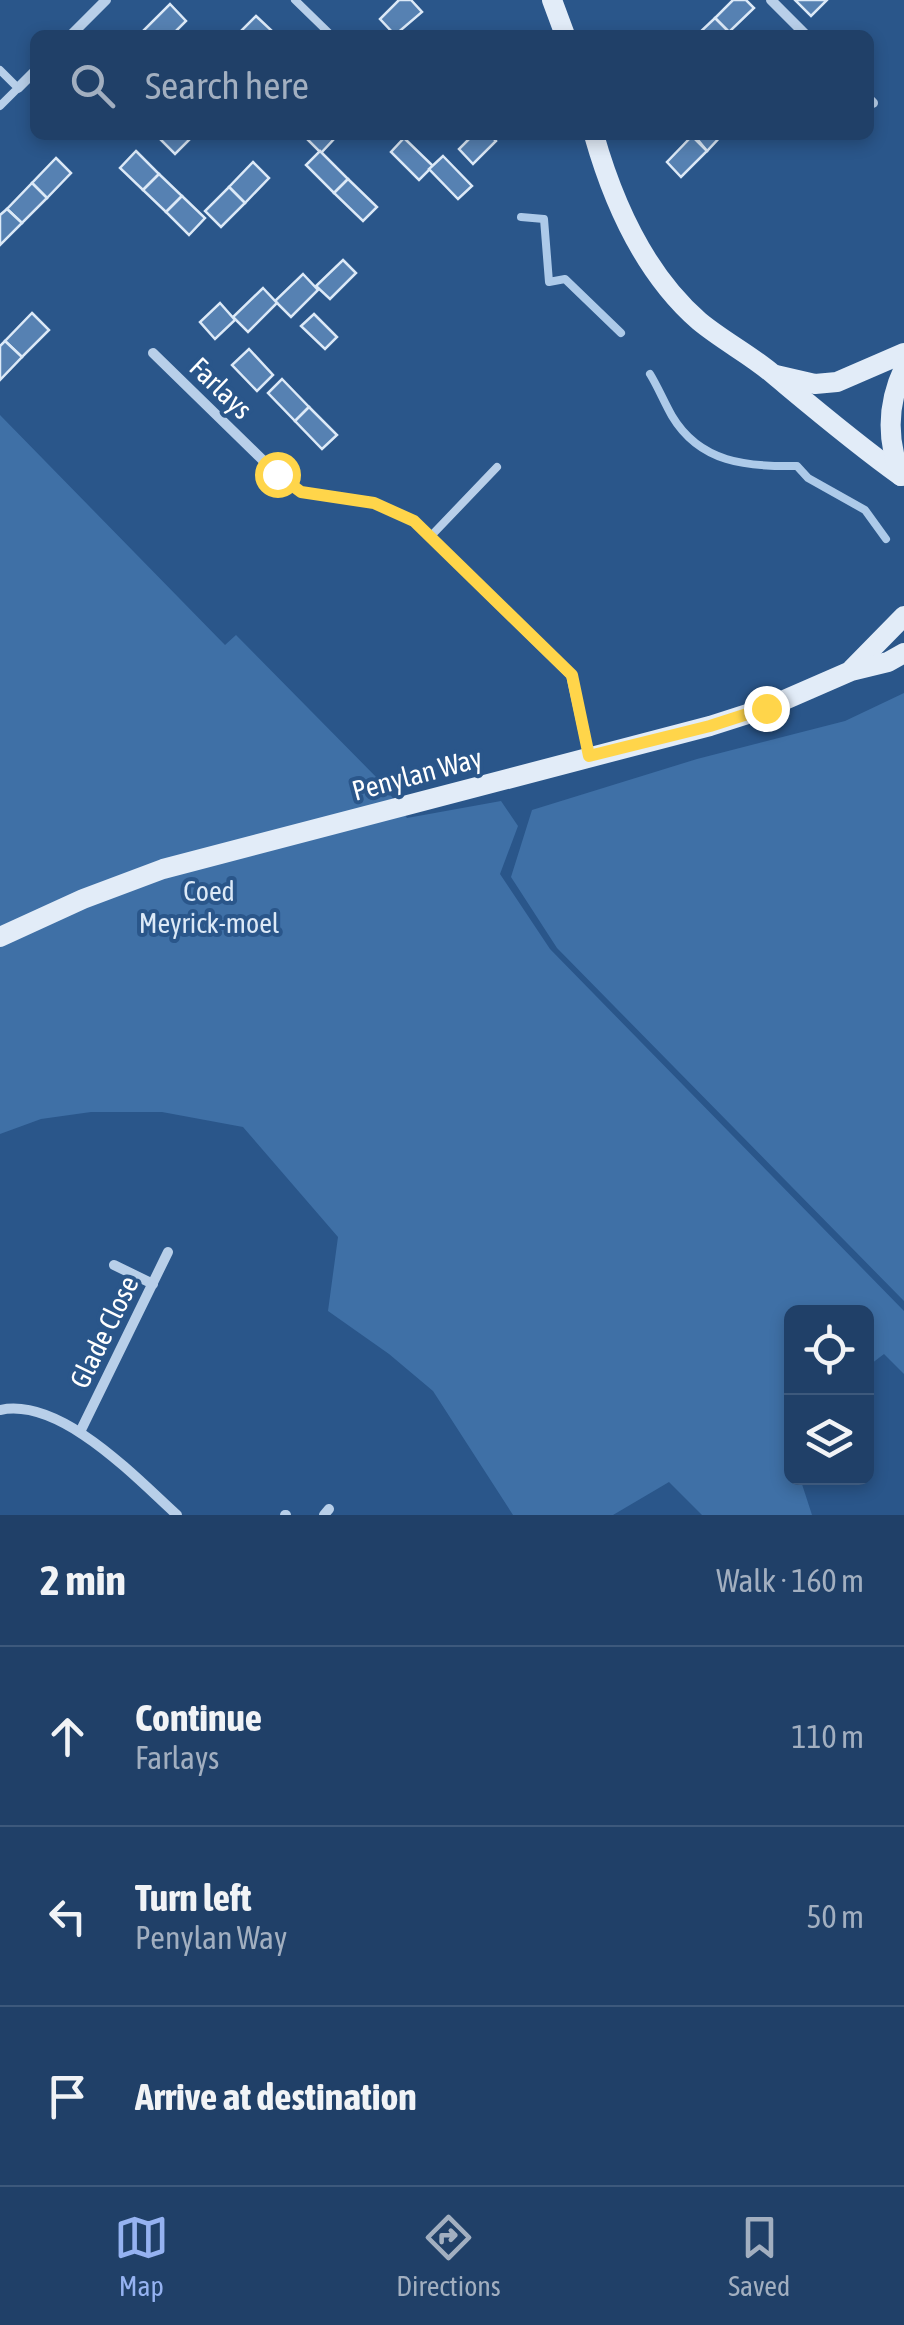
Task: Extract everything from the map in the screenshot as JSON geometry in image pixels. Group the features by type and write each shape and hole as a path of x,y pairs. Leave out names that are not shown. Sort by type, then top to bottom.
{"street":[{"path":"76,30 106,0"},
{"path":"552,0 563,30"},
{"path":"771,0 801,30"},
{"path":"18,88 30,76"},
{"path":"596,140 615,202 665,282 698,320 774,374 902,479"},
{"path":"774,374 815,384 837,382 904,352"},
{"name":"Farlays","path":"153,353 301,492 374,503 414,521 572,675 589,756"},
{"path":"902,479 890,434 890,410 904,368"},
{"name":"Penylan Way","path":"851,671 904,616"},
{"name":"Penylan Way","path":"0,937 82,899 163,870 748,714 851,671 904,654"},
{"name":"Glade Close","path":"80,1432 168,1252"},
{"path":"114,1265 152,1284"},
{"name":"Glade Close","path":"0,1410 8,1408 50,1417 80,1432 178,1515"}],"lane":[{"path":"296,0 326,30"},
{"path":"0,70 18,88 0,106"},
{"path":"430,536 497,467"}],"green space":[{"name":"Coed Meyrick-moel","path":"0,415 225,645 236,635 382,783 407,818 501,801 518,826 500,874 550,949 904,1311 904,1374 884,1354 874,1362 874,1305 784,1305 784,1485 802,1485 812,1515 702,1515 669,1482 613,1515 513,1515 433,1391 328,1311 338,1237 243,1127 162,1112 91,1112 41,1119 0,1134"},
{"path":"904,693 904,1301 557,948 511,877 532,810 697,759 845,721"}],"building":[{"path":"399,0 411,0 422,12 401,30 390,30 380,19"},
{"path":"733,0 746,0 754,8 731,30 715,18"},
{"path":"795,0 827,0 811,16"},
{"path":"170,4 186,21 177,30 144,30"},
{"path":"256,16 271,30 242,30"},
{"path":"715,18 727,30 702,30"},
{"path":"161,140 189,140 175,154"},
{"path":"308,140 333,140 321,153"},
{"path":"406,140 433,166 419,180 391,152"},
{"path":"468,140 496,141 473,164 459,149"},
{"path":"688,140 696,140 707,151 681,177 667,162"},
{"path":"698,140 717,140 707,151"},
{"path":"136,151 159,174 143,190 120,168"},
{"path":"320,151 348,179 334,193 306,165"},
{"path":"443,156 472,186 458,199 429,169"},
{"path":"56,158 71,173 47,198 32,183"},
{"path":"253,162 269,178 245,203 229,187"},
{"path":"159,174 182,196 166,212 143,190"},
{"path":"348,179 377,207 363,221 334,193"},
{"path":"32,183 47,198 22,223 7,209"},
{"path":"229,187 245,203 221,227 205,211"},
{"path":"182,196 205,218 189,235 166,212"},
{"path":"7,209 22,223 0,245 0,215"},
{"path":"343,260 356,273 330,299 316,286"},
{"path":"303,274 318,290 291,317 275,301"},
{"path":"263,288 277,303 248,332 233,317"},
{"path":"220,303 235,320 215,339 200,322"},
{"path":"32,313 49,330 22,357 5,341"},
{"path":"314,314 337,337 325,349 301,326"},
{"path":"5,341 22,357 0,380 0,346"},
{"path":"249,349 273,375 257,391 232,365"},
{"path":"282,379 309,407 295,421 268,393"},
{"path":"309,407 337,435 322,449 295,421"}],"waterway":[{"path":"521,217 544,219 549,282 565,279 621,333"},
{"path":"650,374 672,416 696,444 743,463 797,466 808,478 865,510 886,539"}],"route":[{"path":"277,474 301,492 374,503 414,521 572,675 589,756 766,708"}]}
